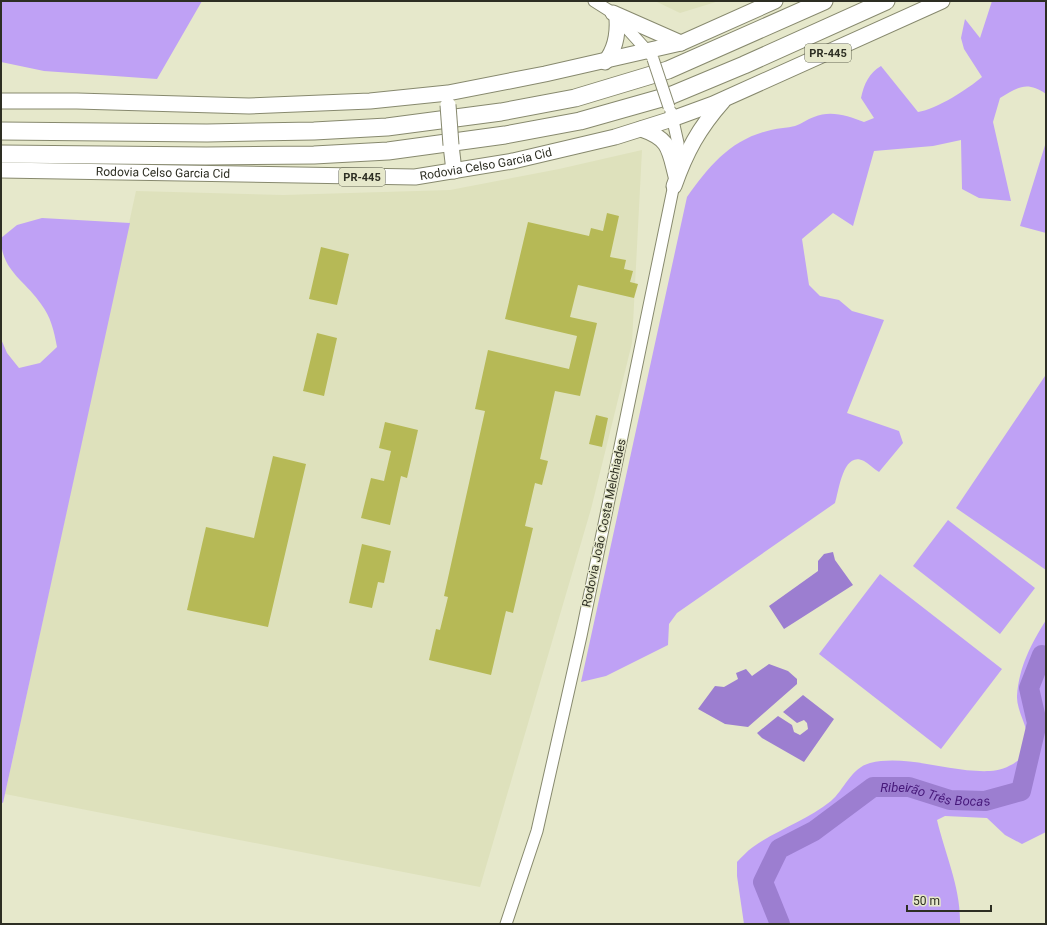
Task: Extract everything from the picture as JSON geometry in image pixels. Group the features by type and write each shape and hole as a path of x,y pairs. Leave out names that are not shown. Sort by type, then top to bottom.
{"highway":[{"path":"1,101 77,101 249,106 448,99 605,62 651,55 775,1"},
{"path":"1,131 207,133 314,131 386,127 501,112 575,98 668,70 824,1"},
{"name":"Rodovia Celso Garcia Cid","path":"1,154 206,156 314,155 388,150 505,135 580,121 672,95 744,65 886,1"},
{"name":"Rodovia Celso Garcia Cid","path":"1,170 415,177 454,171 520,159 615,138 641,130 671,113 727,97 942,1"},
{"path":"615,16 681,43"},
{"path":"605,62 609,57 618,36 615,16"},
{"path":"675,181 682,162 697,133 705,121 727,97"},
{"path":"448,99 454,171"},
{"path":"641,130 663,140 667,144 675,181"}],"street":[{"path":"594,1 615,16 651,55"},
{"name":"Rodovia João Costa Melchiades","path":"506,924 537,831 572,675 680,154 671,113 651,55"}],"shaded area":[{"path":"1,1 202,1 157,79 44,71 1,62"},
{"path":"655,1 719,1 680,13"},
{"path":"992,1 1046,1 1046,94 1033,88 1017,88 1000,98 993,122 1011,201 979,198 962,189 961,140 933,146 874,151 853,226 833,213 802,239 809,285 820,296 839,300 852,311 884,320 847,413 899,431 903,443 879,472 864,461 857,459 851,461 843,473 835,503 677,613 669,624 668,645 606,676 581,682 687,197 722,155 744,140 757,134 774,129 795,126 811,118 827,114 846,116 864,122 874,118 861,98 868,79 873,72 881,66 918,112 934,107 961,93 982,77 964,49 961,38 965,19 980,38"},
{"path":"1046,142 1046,233 1020,226"},
{"path":"642,150 632,343 591,509 480,887 5,794 136,191 283,195 450,190 559,169"},
{"path":"42,218 130,223 3,803 1,802 1,339 7,353 19,368 40,363 57,347 50,319 35,296 9,267 2,249 1,238 17,225"},
{"path":"1046,376 1046,570 956,508"},
{"path":"948,520 1035,588 1000,634 913,566"},
{"path":"833,552 835,560 853,585 784,629 769,606 818,571 818,561 824,554"},
{"path":"880,574 1002,669 941,749 819,654"},
{"path":"1046,620 1046,832 1022,844 1005,835 987,818 945,816 937,820 958,897 960,924 744,924 737,876 737,862 749,850 762,841 822,808 836,796 853,774 863,766 870,763 884,761 899,761 975,771 990,771 999,770 1008,766 1023,756 1027,749 1028,742 1018,703 1018,685 1027,656 1035,638"},
{"path":"769,664 788,671 797,679 797,684 748,727 725,724 698,709 715,686 724,687 738,679 736,673 746,669 752,676"},
{"path":"803,695 834,719 804,762 762,738 757,733 778,716 792,725 794,732 800,735 808,729 807,723 804,720 797,723 783,712"}],"building":[{"path":"607,213 619,216 610,257 626,260 624,269 633,271 630,282 638,284 634,298 578,285 570,317 597,323 580,396 555,391 540,459 548,461 542,485 535,483 525,526 533,528 513,613 506,611 491,675 429,660 436,629 440,630 448,597 444,596 485,411 475,409 488,350 569,369 577,336 505,319 528,222 589,236 591,228 603,231"},
{"path":"321,247 349,254 337,305 309,299"},
{"path":"317,333 337,338 324,396 303,391"},
{"path":"596,415 608,418 602,447 589,444"},
{"path":"385,422 418,430 407,478 401,476 390,525 361,518 371,478 384,481 391,451 379,448"},
{"path":"273,456 306,464 268,627 187,610 206,527 254,538"},
{"path":"362,544 391,551 384,583 378,582 372,608 349,603"}],"waterway":[{"name":"Ribeirão Três Bocas","path":"780,924 763,882 779,849 814,831 873,787 909,787 950,800 985,801 1021,791 1037,723 1029,688 1042,655 1046,657"}]}
